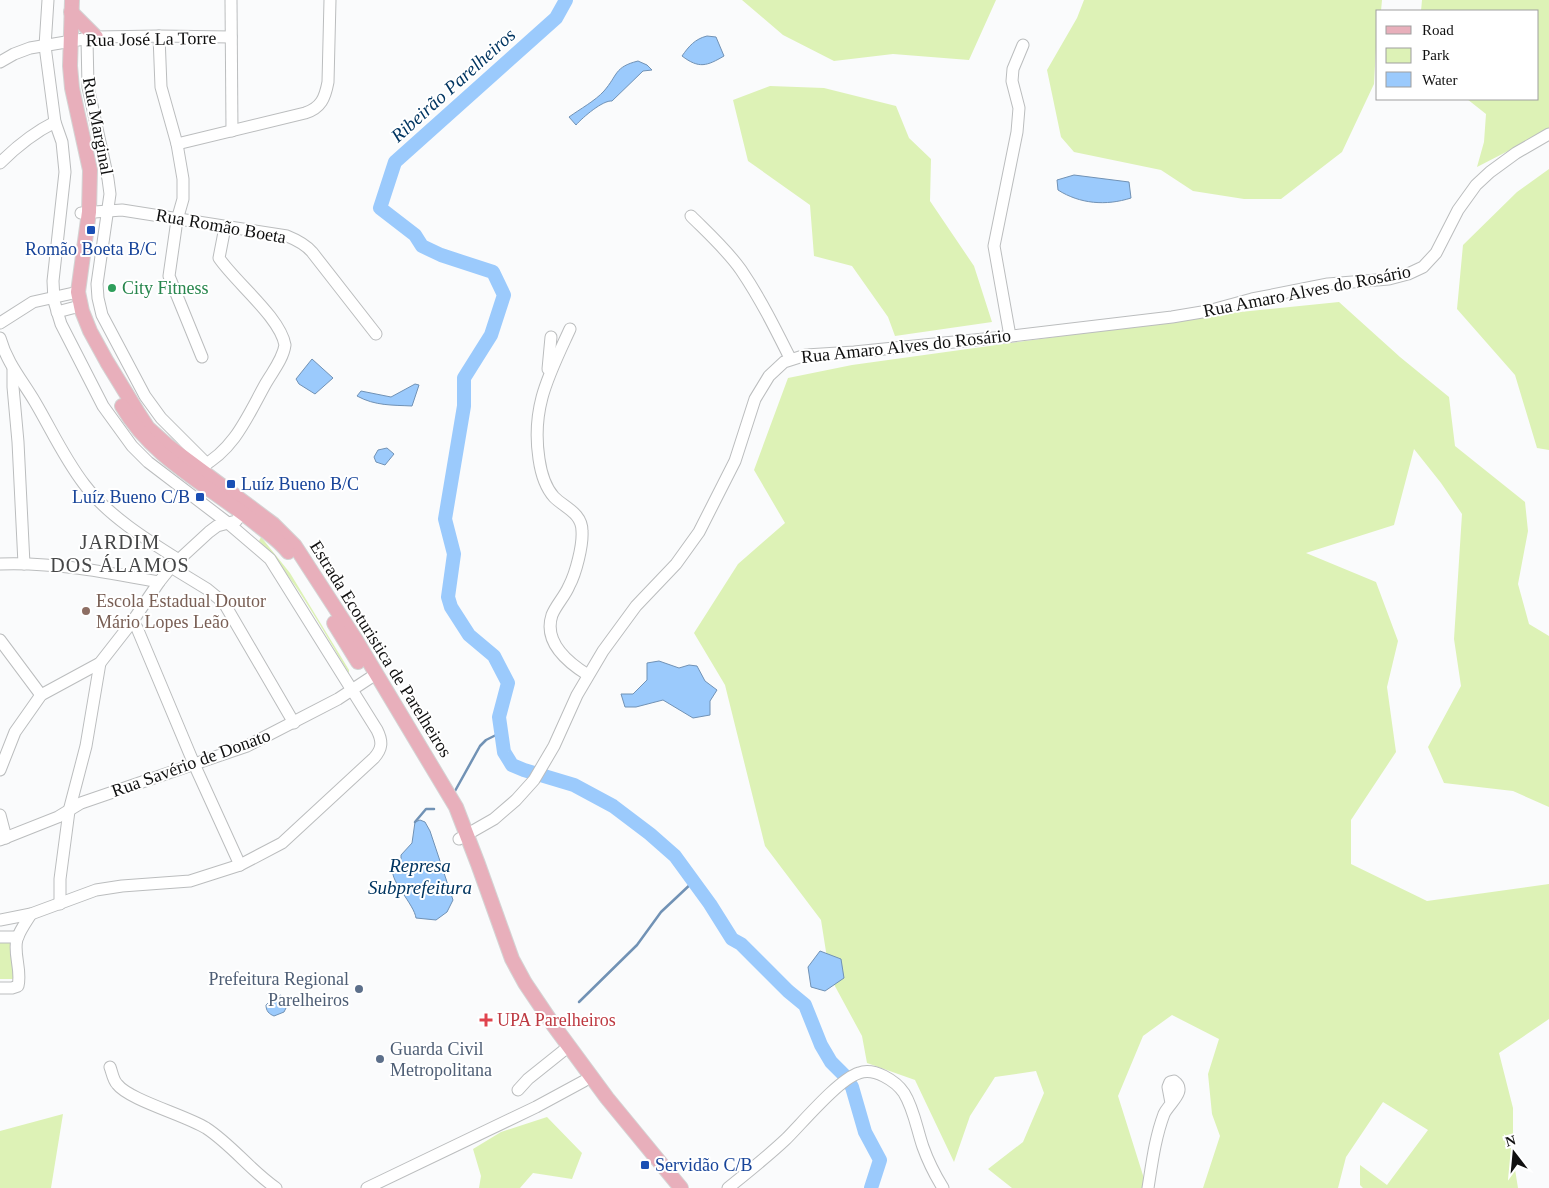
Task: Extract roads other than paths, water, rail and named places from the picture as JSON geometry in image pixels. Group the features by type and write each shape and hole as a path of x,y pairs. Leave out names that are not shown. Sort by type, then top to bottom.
{"main road":[{"name":"Estrada Ecoturistica de Parelheiros","path":"62,0 66,42"},
{"name":"Estrada Ecoturistica de Parelheiros","path":"72,6 66,42 64,89 81,168 85,213 74,292 77,307 137,412 163,449 200,473 245,510 273,524 295,546 338,612 372,676 446,790 510,976 527,1003 584,1081 682,1188"},
{"path":"72,6 91,38"},
{"name":"Estrada Ecoturistica de Parelheiros","path":"463,837 512,959 525,983 604,1101 671,1188"}],"street":[{"path":"0,920 31,914 96,890 122,886 190,881 240,865 272,849 301,826 380,752 382,744 377,730 278,571 261,550 148,462 132,446 103,406 66,336 57,312 53,281 65,172 62,142 55,122 45,46 48,0"},
{"path":"231,0 232,131"},
{"path":"177,144 305,113 314,110 322,103 328,82 330,0"},
{"path":"158,36 161,87 177,144 183,179 183,199 177,220 169,276 202,357"},
{"name":"Rua José La Torre","path":"0,62 30,48 91,38 158,36 231,37"},
{"name":"Rua Marginal","path":"91,38 88,87 110,194 97,284 102,315 145,396 200,473"},
{"path":"1010,336 994,246 1017,132 1019,108 1012,81 1013,69 1023,45"},
{"path":"0,163 35,132 55,122"},
{"name":"Rua Amaro Alves do Rosário","path":"463,837 486,825 506,809 534,780 549,756 568,713 588,675 636,606 676,564 700,532 735,461 757,393 773,371 790,358 1010,336 1172,317 1208,311 1252,299 1318,286 1389,279 1413,273 1424,268 1436,253 1458,210 1476,185 1516,153 1549,134"},
{"name":"Rua Romão Boeta","path":"85,213 122,210 287,236 305,244 376,334"},
{"path":"691,216 723,248 740,269 771,320 790,358"},
{"path":"200,473 226,448 247,420 276,368 283,354 285,344 279,329 257,300 219,258 225,227"},
{"path":"0,323 33,302 74,292"},
{"path":"57,312 77,307"},
{"path":"547,378 570,329"},
{"path":"551,336 547,378 537,417 537,445 540,468 548,489 554,497 579,518 582,532 570,585 553,615 550,627 557,649 576,667 588,675"},
{"path":"0,338 13,370 85,486 118,517 154,544 175,564 224,603 294,723"},
{"path":"13,370 12,387 18,442 24,564"},
{"path":"148,462 163,449"},
{"path":"0,770 15,732 41,695 100,663 132,622 159,582 175,564 209,532 217,526 236,521 245,510"},
{"path":"0,564 92,569 159,582"},
{"path":"132,622 137,628 194,764 240,865"},
{"path":"0,640 41,695"},
{"path":"60,904 60,879 70,811 86,746 100,663"},
{"name":"Rua Savério de Donato","path":"3,839 58,817 81,803 247,746 294,723 352,690 372,676"},
{"path":"0,815 3,839"},
{"path":"0,988 12,988 18,984 16,945 18,937 31,914"},
{"path":"0,937 18,937"},
{"path":"518,1090 562,1050"},
{"path":"110,1066 114,1081 120,1088 206,1128 276,1188"},
{"path":"728,1188 784,1140 843,1082 860,1072 872,1071 896,1083 904,1094 911,1108 923,1147 943,1188"},
{"path":"367,1188 536,1107 584,1081"},
{"path":"1148,1188 1158,1134 1165,1112 1172,1103"}],"water":[{"path":"707,36 716,37 724,56 703,65 693,63 682,56 693,43"},
{"path":"638,61 647,65 652,70 643,71 612,101 598,106 576,125 569,117 600,95 620,69"},
{"path":"1074,175 1129,182 1131,198 1103,203 1093,202 1066,195 1058,190 1057,180"},
{"path":"312,359 333,378 315,394 299,384 296,379"},
{"path":"415,384 419,385 412,406 377,403 357,396 361,391 391,397"},
{"path":"387,448 394,454 385,465 376,462 374,457 378,450"},
{"path":"659,661 679,668 689,665 697,666 705,681 717,690 710,701 710,715 693,718 663,700 636,707 625,707 621,694 633,694 647,680 647,663"},
{"name":"Represa Subprefeitura","path":"420,820 425,822 430,831 453,900 447,912 436,920 416,918 393,875 394,867 401,862 401,855 412,843 415,822"},
{"path":"820,951 841,959 844,978 825,991 811,987 808,967"},
{"path":"281,995 288,1004 284,1012 274,1016 268,1012 266,1005 272,999"}],"waterway":[{"name":"Ribeirão Parelheiros","path":"566,0 556,18 395,162 380,208 415,235 422,246 441,255 493,272 504,295 491,335 464,378 464,406 445,519 454,554 448,597 451,607 469,635 494,656 508,683 499,717 504,752 512,765 574,785 613,806 650,834 675,856 710,904 732,939 741,944 788,991 805,1005 821,1045 831,1062 844,1075 852,1087 865,1132 880,1160 871,1188"},
{"path":"455,791 480,746 486,740 500,733"},
{"path":"415,822 426,809 434,809"},
{"path":"579,1002 637,945 661,912 694,881"}],"place":[{"name":"Romão Boeta B/C","path":"91,230"},
{"name":"City Fitness","path":"112,288"},
{"name":"Luíz Bueno B/C","path":"231,484"},
{"name":"Luíz Bueno C/B","path":"200,497"},
{"name":"Escola Estadual Doutor Mário Lopes Leão","path":"86,611"},
{"name":"Prefeitura Regional Parelheiros","path":"359,989"},
{"name":"UPA Parelheiros","path":"486,1020"},
{"name":"Guarda Civil Metropolitana","path":"380,1059"},
{"name":"Servidão C/B","path":"645,1165"}],"district":[{"name":"JARDIM DOS ÁLAMOS","path":"120,554"}]}
